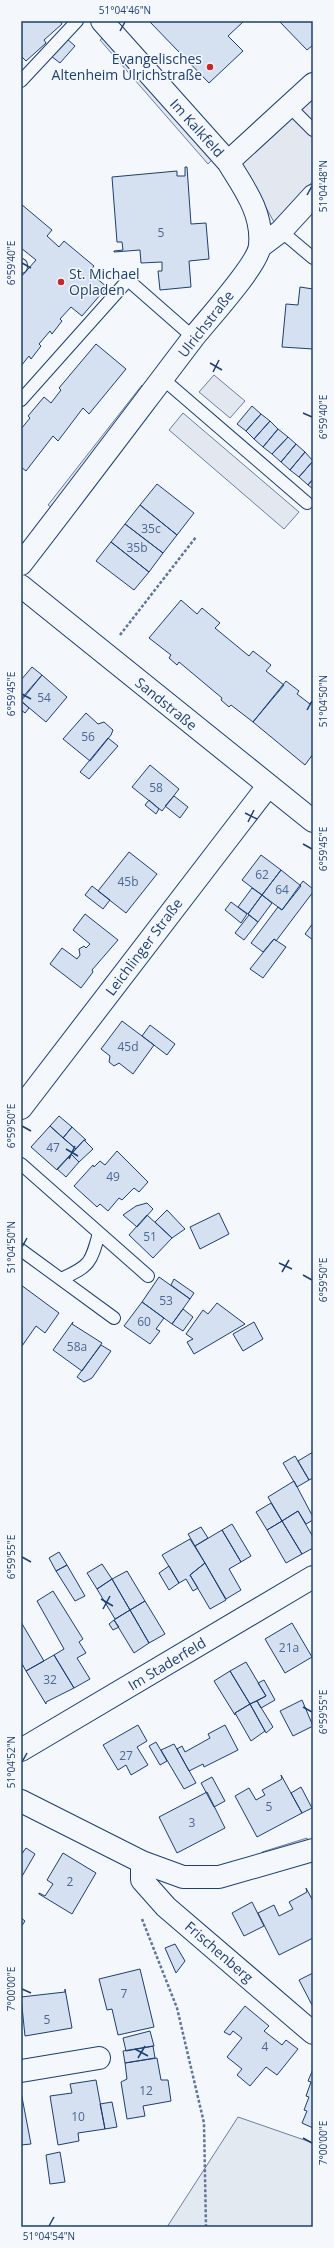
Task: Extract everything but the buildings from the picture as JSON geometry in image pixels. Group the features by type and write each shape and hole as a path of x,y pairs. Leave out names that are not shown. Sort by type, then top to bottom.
{"street":[{"name":"Im Kalkfeld","path":"102,21 228,162"},
{"path":"313,84 228,162 252,200 257,218 261,246 281,231 313,196"},
{"name":"Ulrichstraße","path":"21,564 194,337 246,274 261,246"},
{"name":"Sandstraße","path":"21,586 313,821"},
{"name":"Leichlinger Straße","path":"21,1108 268,786"},
{"name":"Im Staderfeld","path":"21,1750 313,1577"},
{"path":"21,1801 142,1862 183,1877 219,1877 313,1850"},
{"name":"Frischenberg","path":"142,1862 142,1880 166,1907 313,2033"},
{"path":"21,2071 99,2058"}],"lane":[{"path":"21,81 78,21"},
{"path":"289,106 313,130"},
{"path":"281,231 313,258"},
{"path":"21,400 128,280 194,337"},
{"path":"163,379 307,503"},
{"path":"21,1164 148,1276"},
{"path":"61,1279 82,1270 92,1258 99,1233"},
{"path":"21,1250 114,1318"}],"path":[{"path":"104,654 196,538"},
{"path":"140,1914 177,2008 204,2123 206,2227"}],"shaded area":[{"path":"106,35 214,158 208,164 100,40"},
{"path":"313,93 313,181 274,222 240,161"},
{"path":"214,375 245,401 230,418 199,392"},
{"path":"142,385 147,390 54,509 48,505"},
{"path":"183,413 299,512 284,529 169,430"},
{"path":"307,1838 309,1846 264,1860 262,1852"},
{"path":"238,2117 313,2143 313,2227 167,2227"}],"place":[{"name":"Evangelisches Altenheim Ulrichstraße","path":"210,67"},
{"name":"St. Michael Opladen","path":"61,282"}]}
